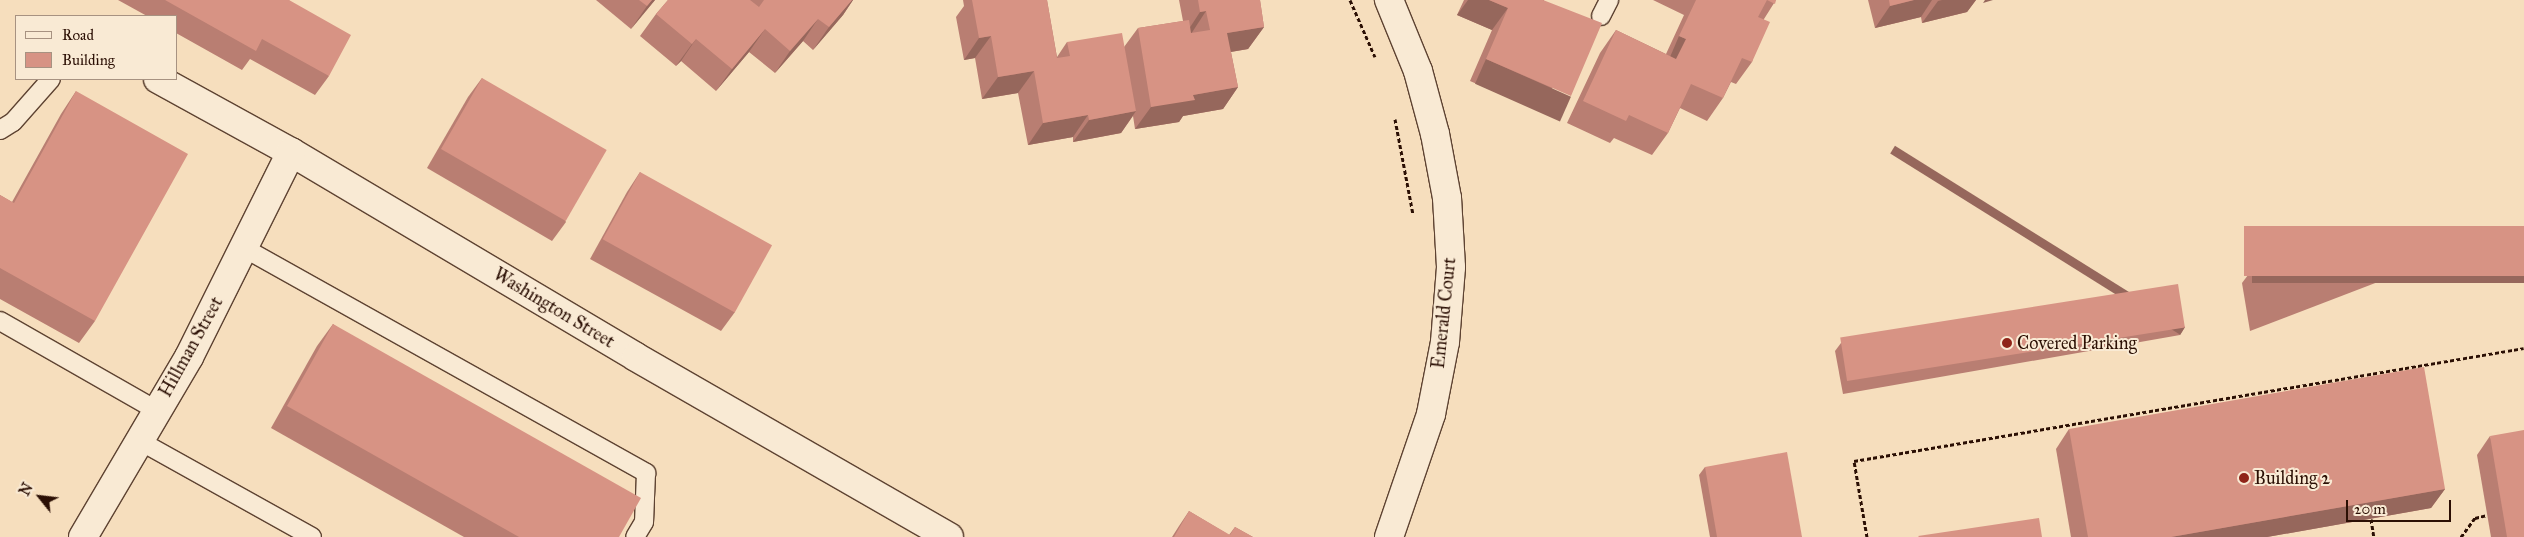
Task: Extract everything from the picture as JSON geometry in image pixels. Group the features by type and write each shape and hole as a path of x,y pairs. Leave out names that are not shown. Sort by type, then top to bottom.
{"street":[{"name":"Emerald Court","path":"1388,537 1431,414 1444,342 1452,267 1447,198 1434,134 1418,71 1389,0"},
{"name":"Washington Street","path":"160,80 291,152 636,357 949,537"},
{"name":"Hillman Street","path":"83,537 138,440 189,357 291,152"}],"lane":[{"path":"1601,16 1609,0"},
{"path":"0,130 13,122 50,80"},
{"path":"244,248 646,473 644,522 635,537"},
{"path":"0,320 156,410"},
{"path":"138,440 312,537"}],"path":[{"path":"1350,0 1378,64"},
{"path":"1394,110 1414,217"},
{"path":"1867,537 1854,461 2524,348"},
{"path":"2461,537 2475,518 2487,515"},
{"path":"2371,519 2374,537"}],"building":[{"path":"165,0 289,0 351,35 329,76 262,39 256,51"},
{"path":"639,0 652,0 647,6"},
{"path":"668,0 750,0 759,7 764,0 852,0 829,27 818,19 790,51 765,29 732,69 696,39 692,44 656,14"},
{"path":"972,0 1047,0 1057,58 1070,56 1067,42 1122,33 1136,111 1089,120 1088,115 1043,123 1034,71 998,77 991,36 979,38"},
{"path":"1198,0 1260,0 1264,27 1227,33 1238,87 1193,95 1195,100 1151,107 1138,28 1189,20 1191,33 1210,30 1206,11 1200,12"},
{"path":"1489,0 1543,0 1602,23 1571,96 1486,59 1508,8"},
{"path":"1696,0 1767,0 1758,17 1770,22 1752,62 1742,58 1723,98 1691,84 1668,133 1629,115 1626,121 1583,101 1616,30 1676,59 1686,39 1679,36"},
{"path":"1767,0 1776,0 1775,4"},
{"path":"1889,0 1914,0 1890,6"},
{"path":"482,78 607,150 566,221 441,149"},
{"path":"76,91 188,154 95,321 0,268 0,195 14,203"},
{"path":"640,172 772,245 735,313 603,239"},
{"path":"2244,226 2524,226 2524,276 2244,276"},
{"name":"Covered Parking","path":"2178,284 2185,327 1847,381 1840,338"},
{"path":"333,324 641,498 619,537 519,537 287,406"},
{"name":"Building 2","path":"2424,367 2445,489 2171,537 2088,537 2069,429"},
{"path":"2524,430 2524,537 2507,537 2490,436"},
{"path":"1787,452 1802,537 1717,537 1705,467"},
{"path":"1189,511 1230,535 1235,527 1253,537 1174,537"},
{"path":"2039,518 2042,537 1918,536"}],"place":[{"name":"Covered Parking","path":"2007,343"},
{"name":"Building 2","path":"2244,478"}]}
